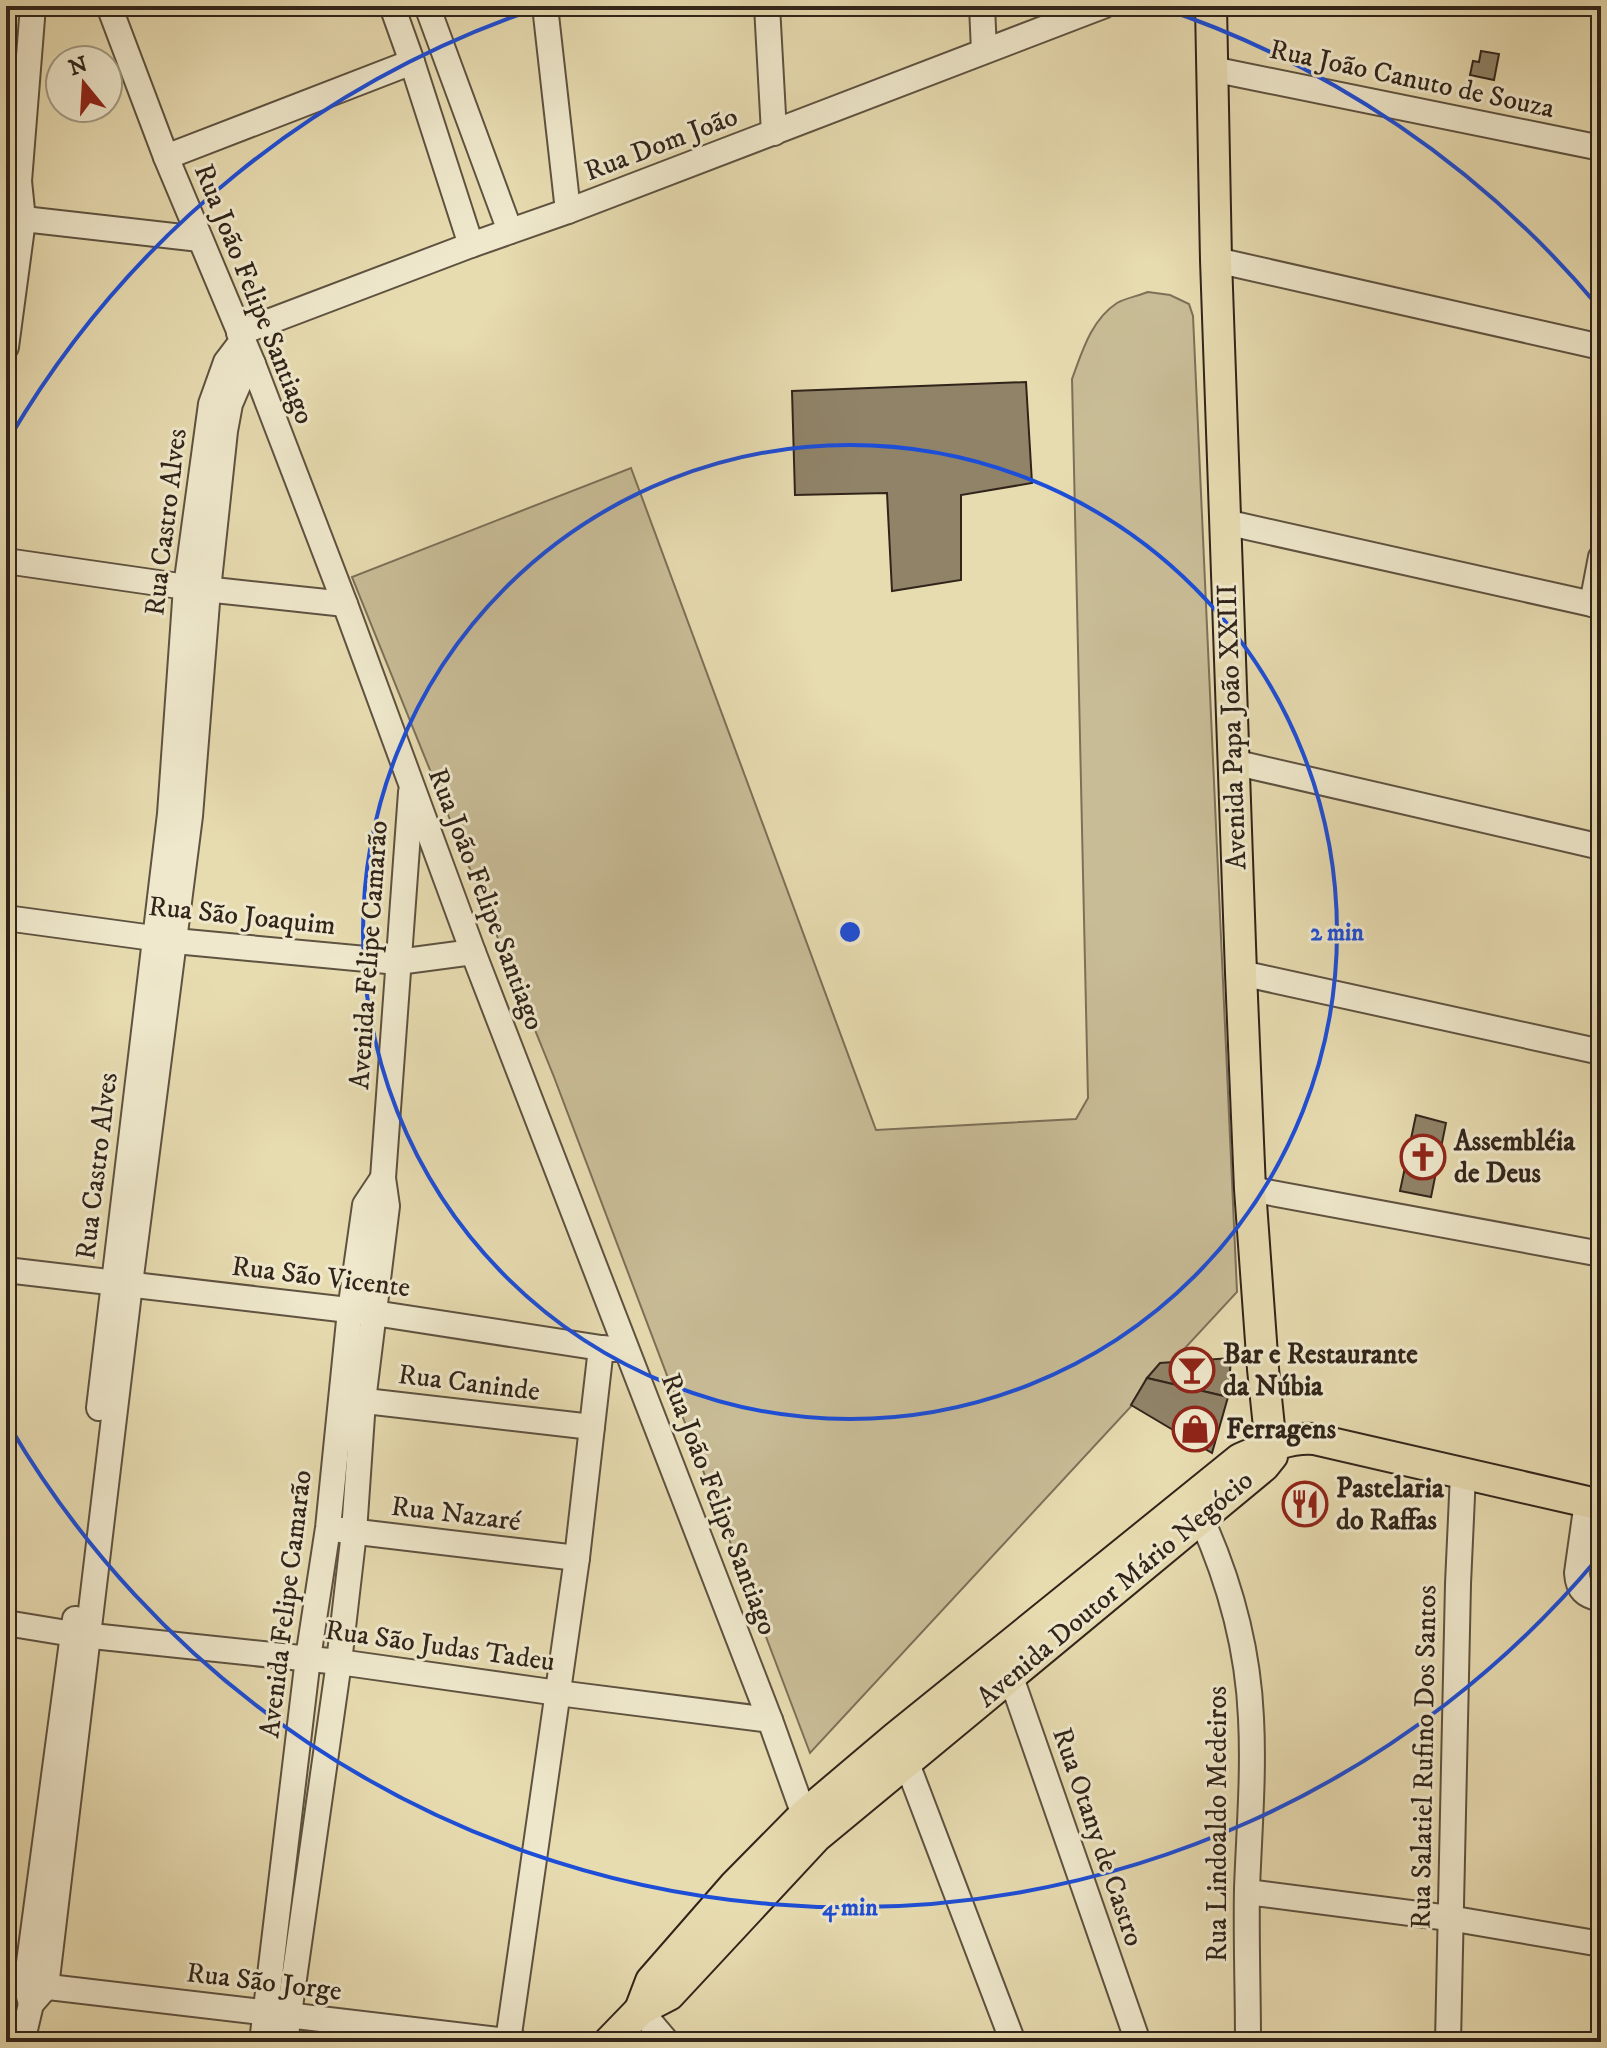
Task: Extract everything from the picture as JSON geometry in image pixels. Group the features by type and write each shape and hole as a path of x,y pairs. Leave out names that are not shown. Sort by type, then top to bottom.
{"main road":[{"name":"Avenida Papa João XXIII","path":"1211,6 1216,260 1241,973 1250,1189 1270,1446"},
{"path":"1270,1446 1296,1439 1314,1439 1594,1503"},
{"name":"Avenida Doutor Mário Negócio","path":"609,2042 640,2010 669,1995 816,1837 906,1761 1006,1664 1240,1459 1270,1446 1272,1456 1268,1462 1201,1518 1006,1664 895,1738 804,1815 734,1886 651,1981 640,2010"}],"street":[{"path":"6,347 12,215 19,181 33,6"},
{"name":"Rua João Felipe Santiago","path":"109,6 166,157 253,364 473,952 804,1815"},
{"path":"392,6 471,245"},
{"path":"427,6 510,231"},
{"path":"545,6 568,211"},
{"path":"767,6 774,133"},
{"path":"982,6 984,51"},
{"name":"Rua Dom João","path":"240,337 471,245 568,211 1103,6"},
{"path":"166,157 412,62"},
{"name":"Rua João Canuto de Souza","path":"1212,69 1601,148"},
{"path":"12,215 200,239"},
{"path":"1216,260 1601,347"},
{"name":"Rua Castro Alves","path":"22,2042 27,1989 81,1634 180,815 211,404 226,362 240,337"},
{"name":"Rua Castro Alves","path":"197,588 230,404 239,383 253,364"},
{"path":"1225,522 1596,605 1601,557"},
{"path":"6,561 197,588 345,604"},
{"path":"1233,762 1601,847"},
{"name":"Avenida Felipe Camarão","path":"285,2042 277,2014 308,1658 352,1400 374,1313 387,1206 383,1178 411,785"},
{"name":"Rua São Joaquim","path":"6,918 165,940 398,962 473,952"},
{"path":"1241,973 1601,1052"},
{"name":"Avenida Felipe Camarão","path":"262,2042 277,2014 339,1662 354,1532 350,1311 365,1205 383,1178"},
{"path":"1250,1189 1601,1254"},
{"name":"Rua São Vicente","path":"6,1270 374,1313 601,1348 627,1349"},
{"path":"508,2041 577,1558 601,1348"},
{"name":"Rua Caninde","path":"352,1400 592,1427"},
{"name":"Rua Salatiel Rufino Dos Santos","path":"1448,2042 1463,1474"},
{"path":"1594,1503 1577,1573 1582,1591 1601,1599"},
{"name":"Rua Lindoaldo Medeiros","path":"1201,1518 1219,1557 1232,1601 1243,1648 1251,1716 1248,2042"},
{"name":"Rua Nazaré","path":"328,1528 577,1558"},
{"name":"Rua São Judas Tadeu","path":"6,1623 308,1658 770,1720"},
{"name":"Rua Otany de Castro","path":"1006,1664 1138,2042"},
{"path":"906,1761 1013,2042"},
{"path":"1247,1892 1449,1918 1601,1944"},
{"name":"Rua São Jorge","path":"27,1989 516,2042"},
{"path":"640,2010 667,2042"}],"shaded area":[{"path":"1148,292 1170,295 1189,304 1193,316 1237,1292 810,1753 554,1077 352,577 631,468 876,1130 1076,1119 1088,1098 1072,379 1088,337 1100,318 1117,303"}],"building":[{"path":"1481,51 1499,54 1494,80 1470,75 1473,61 1479,62"},
{"path":"1026,382 1032,483 961,495 961,580 892,591 887,493 795,495 792,391"},
{"name":"Assembléia de Deus","path":"1416,1115 1446,1123 1431,1197 1400,1191"},
{"name":"Bar e Restaurante da Núbia","path":"1231,1358 1228,1397 1147,1378 1160,1363"},
{"name":"Ferragens","path":"1147,1378 1228,1397 1212,1453 1131,1405"}],"place":[{"name":"Assembléia de Deus","path":"1423,1157"},
{"name":"Bar e Restaurante da Núbia","path":"1192,1370"},
{"name":"Ferragens","path":"1195,1429"},
{"name":"Pastelaria do Raffas","path":"1305,1504"}]}
